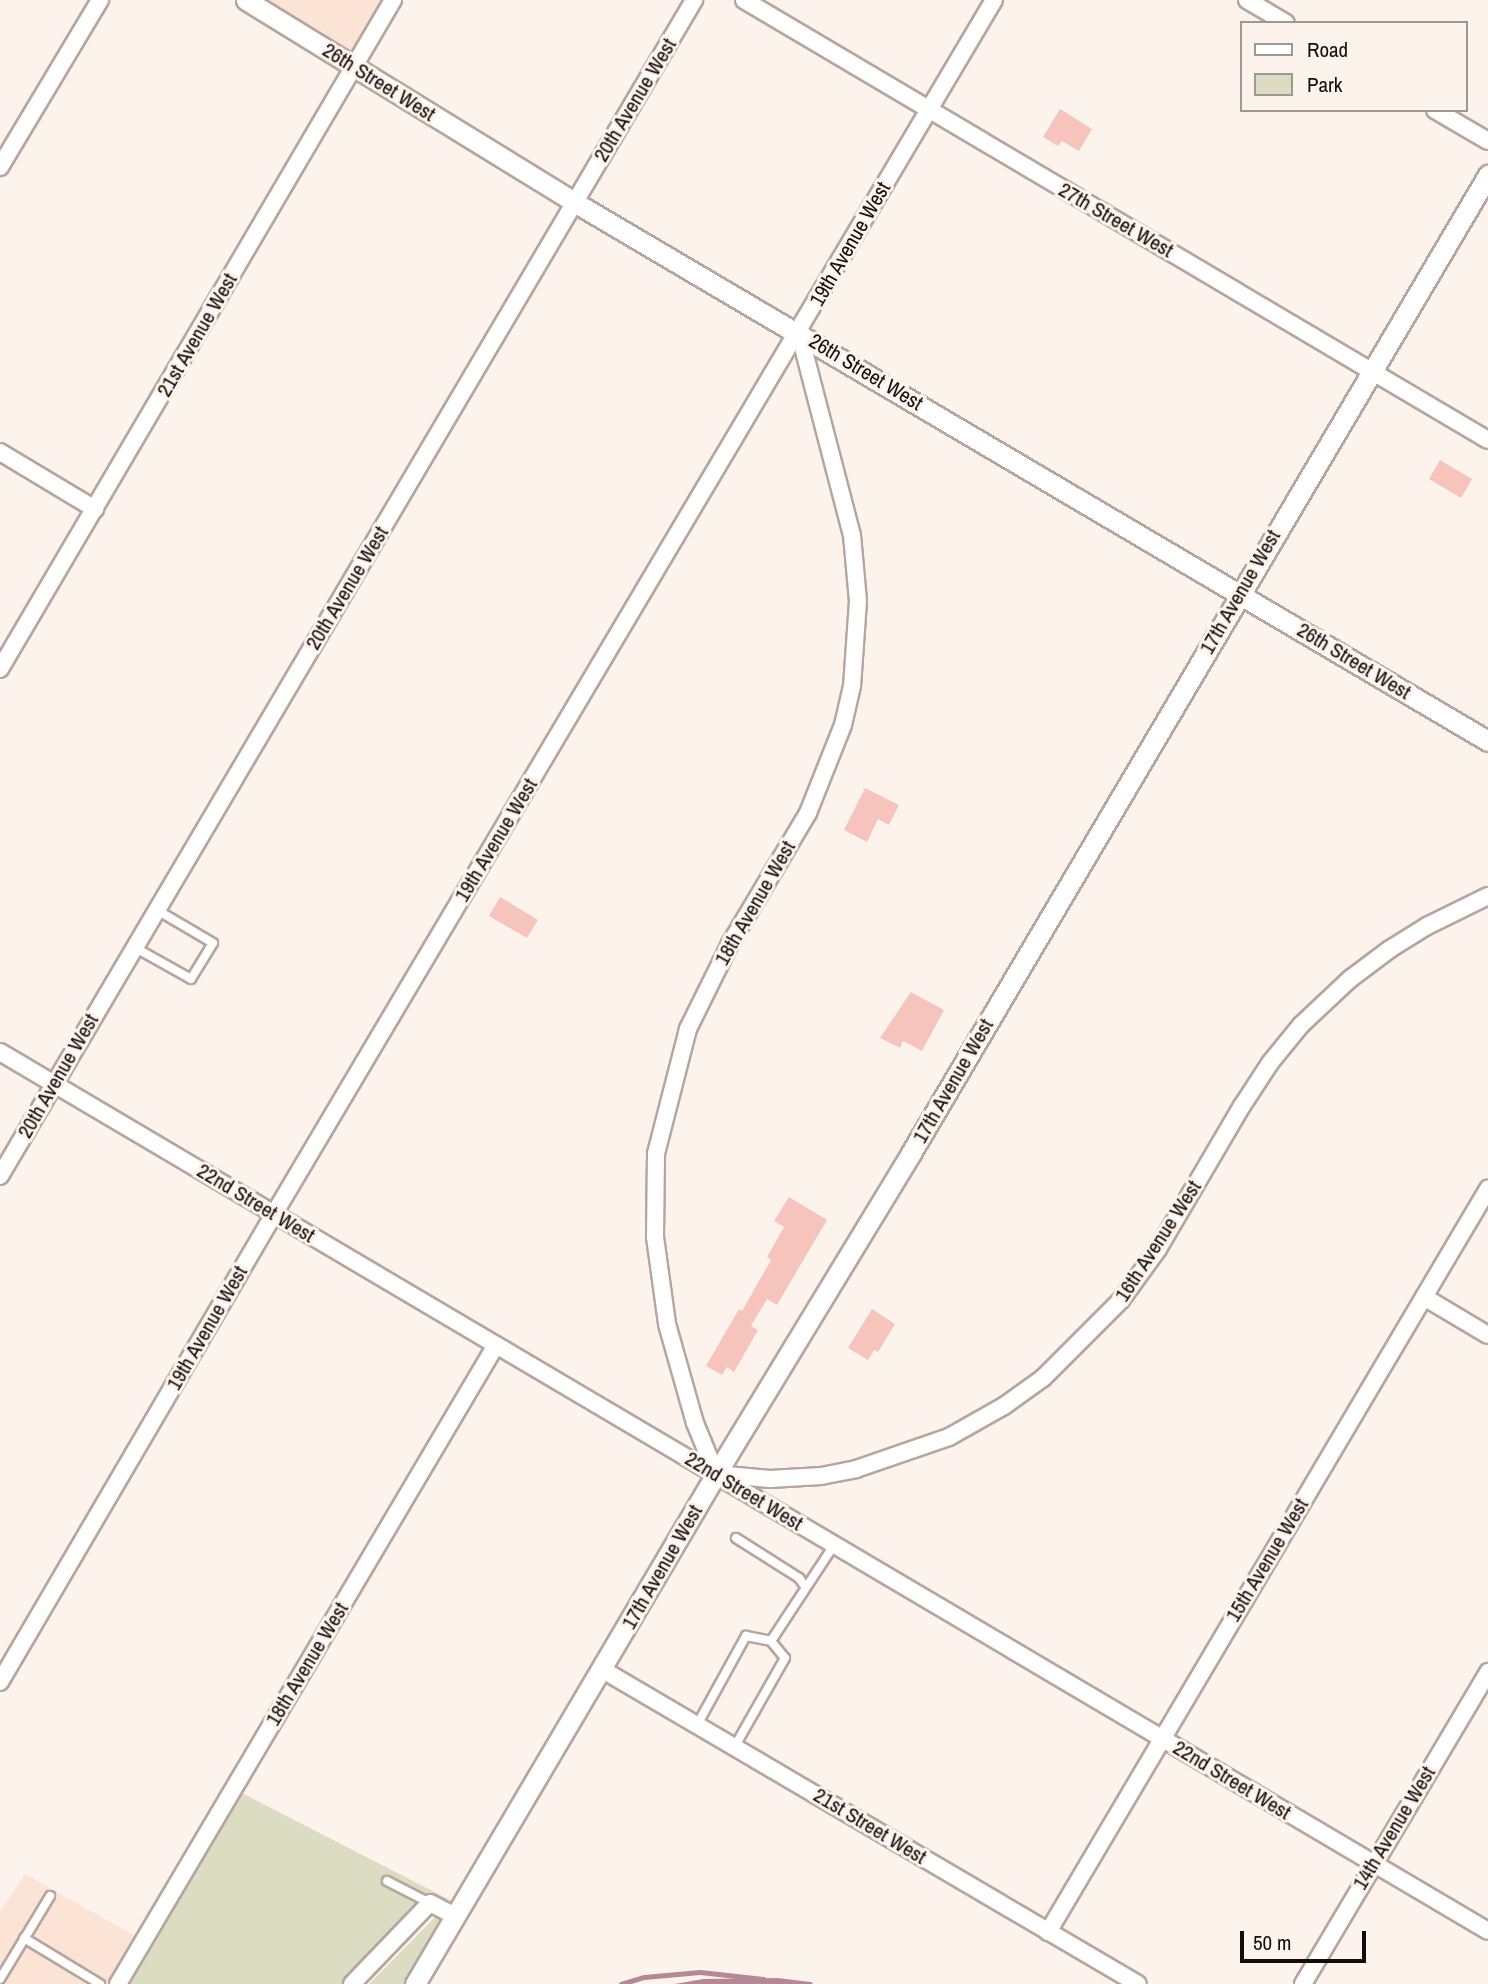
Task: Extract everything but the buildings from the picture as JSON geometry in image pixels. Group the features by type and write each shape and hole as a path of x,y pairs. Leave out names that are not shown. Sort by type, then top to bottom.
{"street":[{"path":"0,167 100,0"},
{"name":"26th Street West","path":"246,0 574,202 799,332 1488,741"},
{"name":"21st Avenue West","path":"0,669 393,0"},
{"name":"20th Avenue West","path":"0,1176 694,0"},
{"name":"27th Street West","path":"744,0 1488,440"},
{"name":"19th Avenue West","path":"0,1682 7,1654 274,1214 994,0"},
{"path":"1247,0 1283,21"},
{"path":"1438,112 1488,141"},
{"name":"17th Avenue West","path":"415,1984 603,1670 716,1474 911,1153 1488,175"},
{"name":"18th Avenue West","path":"716,1474 695,1423 667,1324 655,1237 656,1154 688,1028 730,944 808,813 843,726 852,686 858,601 852,535 799,332"},
{"path":"0,452 95,509"},
{"name":"16th Avenue West","path":"716,1474 771,1479 821,1476 856,1469 949,1437 994,1412 1043,1378 1121,1300 1158,1249 1241,1106 1270,1063 1307,1019 1350,979 1390,949 1427,926 1488,896"},
{"name":"22nd Street West","path":"0,1052 1488,1931"},
{"name":"15th Avenue West","path":"1048,1932 1488,1189"},
{"path":"1424,1297 1488,1335"},
{"name":"18th Avenue West","path":"118,1984 496,1345"},
{"name":"21st Street West","path":"603,1670 1138,1984"},
{"name":"14th Avenue West","path":"1303,1984 1372,1863 1488,1672"},
{"path":"352,1984 430,1903 454,1915"}],"lane":[{"path":"134,947 191,979 213,943 157,910"},
{"path":"736,1538 799,1578 805,1586"},
{"path":"771,1641 834,1545"},
{"path":"697,1725 746,1636 771,1641 785,1658 735,1746"},
{"path":"387,1881 430,1903"},
{"path":"0,1979 50,1896"},
{"path":"24,1938 100,1984"}],"shaded area":[{"path":"263,0 382,0 349,54"},
{"path":"25,1874 135,1936 107,1984 0,1984 0,1912"},
{"path":"775,1978 789,1984 675,1984 703,1979"}],"green space":[{"path":"242,1793 452,1901 435,1896 425,1898 342,1984 130,1984"},
{"path":"436,1916 442,1918 404,1984 369,1984"}],"waterway":[{"path":"621,1984 644,1977 700,1972 764,1979"},
{"path":"777,1980 810,1984"}]}
